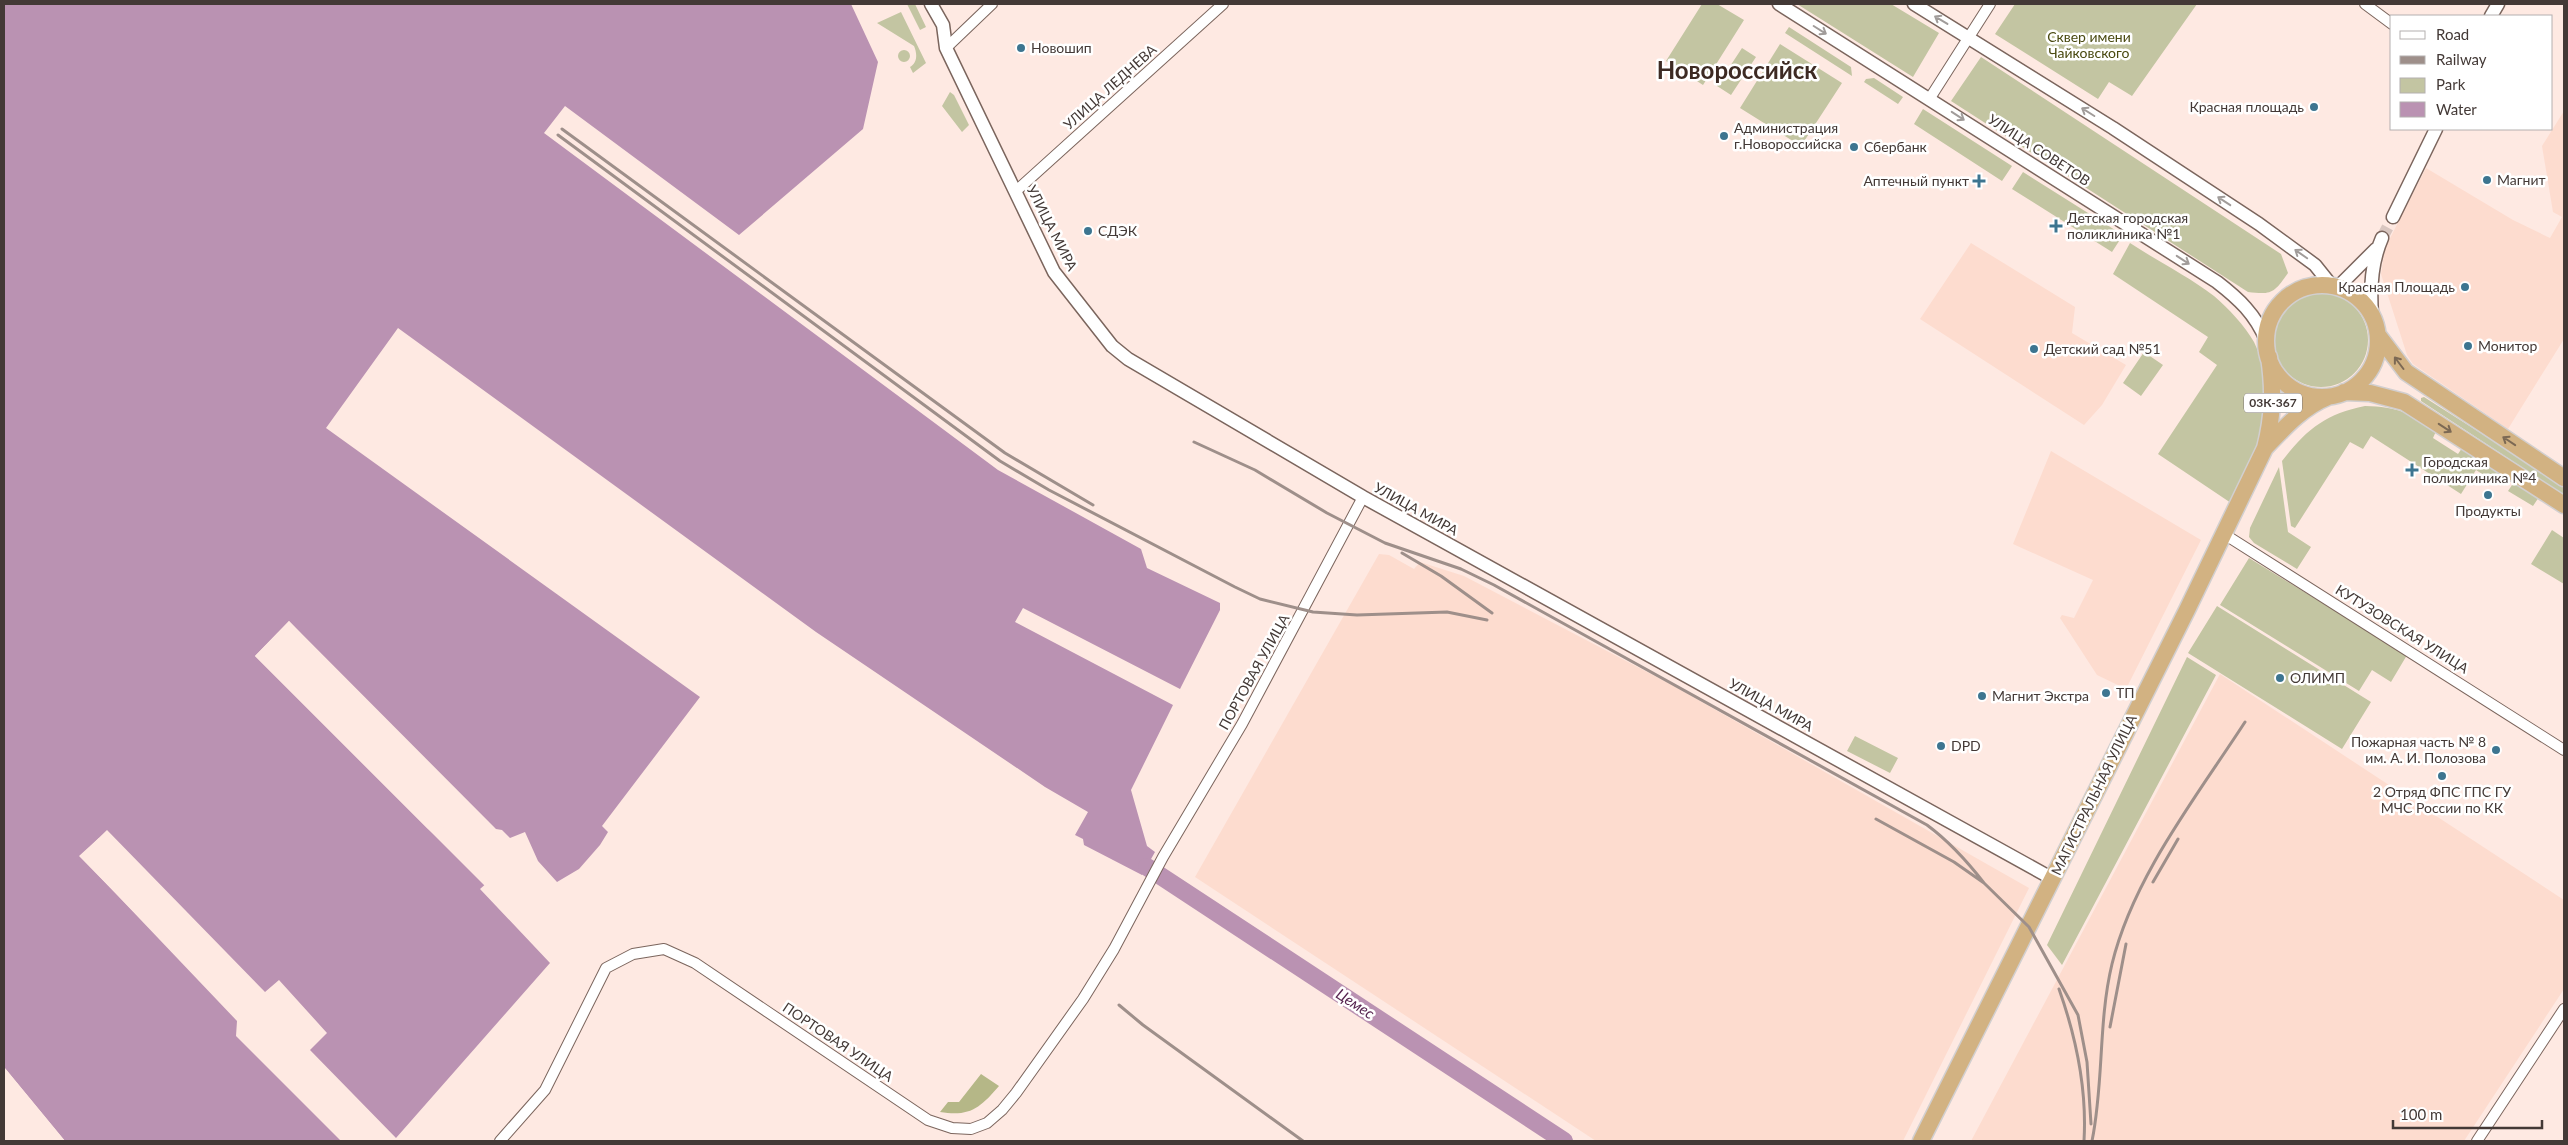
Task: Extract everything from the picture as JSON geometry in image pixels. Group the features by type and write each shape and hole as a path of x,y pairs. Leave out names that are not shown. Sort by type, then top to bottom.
{"highway":[{"path":"2338,394 2355,386 2370,369 2378,347 2378,335 2372,314 2363,302 2352,293 2335,286 2304,288 2281,302 2268,326 2266,340 2269,357 2277,372 2288,385 2309,395 2370,393 2404,402 2564,505"},
{"path":"2378,335 2406,372 2564,478"},
{"name":"МАГИСТРАЛЬНАЯ УЛИЦА","path":"1921,1141 2033,920 2265,448 2272,420 2273,399 2269,357"},
{"name":"МАГИСТРАЛЬНАЯ УЛИЦА","path":"2265,448 2290,421 2318,401 2338,394"}],"street":[{"name":"УЛИЦА МИРА","path":"931,4 943,25 946,48 1054,272 1112,346 1128,360 1363,497 2053,879"},
{"path":"946,48 992,4"},
{"name":"УЛИЦА ЛЕДНЕВА","path":"1016,191 1223,4"},
{"name":"УЛИЦА СОВЕТОВ","path":"1779,4 1930,98 2217,282 2240,300 2254,315 2266,340"},
{"path":"1914,4 1968,36 2259,224 2316,264 2335,286 2380,243 2370,288 2372,314"},
{"path":"1930,98 1990,4"},
{"path":"2365,4 2390,23"},
{"path":"2392,217 2436,130"},
{"name":"ПОРТОВАЯ УЛИЦА","path":"500,1141 545,1090 606,968 634,954 664,949 695,963 928,1120 952,1128 971,1129 987,1123 1002,1110 1016,1093 1083,999 1114,948 1163,857 1272,668 1363,497"},
{"name":"КУТУЗОВСКАЯ УЛИЦА","path":"2224,534 2564,750"},
{"path":"2477,1141 2564,1009"}],"shaded area":[{"path":"2564,111 2564,339 2508,429 2413,364 2407,355 2381,274 2385,248 2426,168 2513,220 2550,238 2562,217 2553,212 2542,146"},
{"name":"Детский сад №51","path":"1971,243 2075,307 2072,333 2126,365 2102,405 2084,425 1920,319"},
{"path":"2051,451 2201,540 2126,689 2097,675 2060,618 2062,615 2074,618 2093,580 2013,544"},
{"path":"1379,554 1389,555 1414,569 1420,562 1464,576 1670,684 2029,888 1903,1141 1596,1141 1195,877"},
{"path":"2220,674 2564,900 2564,989 2464,1141 1971,1141"}],"green space":[{"path":"907,4 915,4 926,27 920,30"},
{"path":"1702,4 1717,4 1744,20 1703,85 1666,61"},
{"path":"1797,4 1891,4 1939,33 1913,77"},
{"name":"Сквер имени Чайковского","path":"2015,4 2197,4 2132,96 2109,82 2098,99 1995,34"},
{"path":"901,12 926,63 913,73 910,67 913,65 916,57 914,46 877,23"},
{"path":"1789,27 1851,67 1852,76 1785,33"},
{"path":"1780,44 1842,83 1801,146 1740,108"},
{"path":"1742,48 1756,57 1731,95 1717,86"},
{"path":"902,50 906,50 910,56 906,62 902,62 898,58 898,54"},
{"path":"1981,57 2281,254 2288,273 2283,280 2276,289 2268,293 2248,292 1951,101"},
{"path":"1874,78 1903,97 1898,104 1864,82 1866,79"},
{"path":"950,92 954,95 969,125 962,132 942,106"},
{"path":"1923,109 2012,166 2002,181 1914,124"},
{"path":"2023,172 2123,235 2112,252 2012,189"},
{"path":"2130,243 2214,296 2246,330 2259,354 2264,383 2261,429 2252,461 2231,503 2158,454 2217,365 2199,352 2208,337 2113,274"},
{"path":"2321,293 2339,297 2354,307 2364,322 2368,340 2364,358 2354,373 2339,383 2321,387 2303,383 2288,373 2278,358 2274,340 2278,322 2288,307 2303,297"},
{"path":"2144,352 2163,365 2141,396 2123,383"},
{"path":"2424,397 2564,486 2564,495 2421,401 2421,398"},
{"path":"2365,406 2395,409 2419,419 2437,429 2433,438 2458,454 2462,448 2502,473 2496,483 2476,470 2461,494 2371,436 2363,449 2350,442 2295,528 2291,526 2282,461 2299,440 2327,419 2351,409"},
{"path":"2279,467 2288,532 2311,547 2297,569 2254,543 2249,537 2250,528"},
{"path":"2514,482 2539,497 2533,506 2508,491"},
{"path":"2552,530 2564,538 2564,584 2531,564"},
{"path":"2249,558 2407,655 2391,682 2372,670 2359,691 2220,605"},
{"name":"ОЛИМП","path":"2217,606 2371,702 2342,749 2188,653"},
{"path":"2187,657 2216,675 2062,965 2047,945"},
{"path":"1855,736 1898,758 1890,773 1847,751"},
{"path":"981,1074 999,1086 986,1100 967,1112 940,1112 948,1102 959,1102"}],"water":[{"path":"4,4 851,4 878,62 863,129 739,235 565,106 544,133 998,470 1141,549 1147,568 1220,603 1220,610 1180,689 1023,608 1015,622 1173,705 1131,790 1147,846 1155,852 1142,875 1084,845 1083,839 1075,835 1088,812 1045,787 816,632 398,328 326,428 700,697 602,826 608,832 600,845 579,869 557,882 538,861 525,832 510,838 502,830 496,829 289,621 255,656 427,828 488,882 480,889 550,963 396,1138 310,1050 327,1033 279,980 265,992 107,830 80,856 237,1021 236,1036 341,1141 65,1141 4,1067"}],"pier":[{"path":"289,621 348,683 289,624 258,656 428,825 443,827 490,881 486,887 255,656"},
{"path":"99,838 101,840 83,856 239,1019 79,856"},
{"path":"4,1067 65,1141 62,1141 4,1071"}],"waterway":[{"name":"Цемес","path":"1147,867 1564,1141"}],"tunnel":[{"path":"2382,238 2393,217"}],"railway":[{"path":"562,129 1005,453 1093,505"},
{"path":"558,135 1000,461 1049,490 1260,599 1313,612 1357,615 1447,612 1487,620"},
{"path":"1194,442 1255,470 1327,513 1385,543 1461,569 1494,585 1927,825 1958,852 1984,883"},
{"path":"1402,553 1441,576 1492,613"},
{"path":"2092,1141 2096,1119 2108,986 2112,964 2122,932 2135,900 2168,838 2245,722"},
{"path":"1876,819 1954,862 1984,883 2029,927 2078,1015 2087,1062 2091,1124"},
{"path":"2153,882 2178,839"},
{"path":"2110,1027 2126,944"},
{"path":"2059,989 2079,1064 2084,1102 2084,1141"},
{"path":"1119,1005 1143,1025 1303,1141"}],"place":[{"name":"Новошип","path":"1021,48"},
{"name":"Красная площадь","path":"2314,107"},
{"name":"Администрация г.Новороссийска","path":"1724,136"},
{"name":"Сбербанк","path":"1854,147"},
{"name":"Магнит","path":"2487,180"},
{"name":"Аптечный пункт","path":"1979,181"},
{"name":"Детская городская поликлиника №1","path":"2056,226"},
{"name":"СДЭК","path":"1088,231"},
{"name":"Красная Площадь","path":"2465,287"},
{"name":"Монитор","path":"2468,346"},
{"name":"Детский сад №51","path":"2034,349"},
{"name":"Городская поликлиника №4","path":"2412,470"},
{"name":"Продукты","path":"2488,495"},
{"name":"ОЛИМП","path":"2280,678"},
{"name":"ТП","path":"2106,693"},
{"name":"Магнит Экстра","path":"1982,696"},
{"name":"DPD","path":"1941,746"},
{"name":"Пожарная часть № 8 им. А. И. Полозова","path":"2496,750"},
{"name":"2 Отряд ФПС ГПС ГУ МЧС России по КК","path":"2442,776"}],"district":[{"name":"Новороссийск","path":"1737,71"}]}
